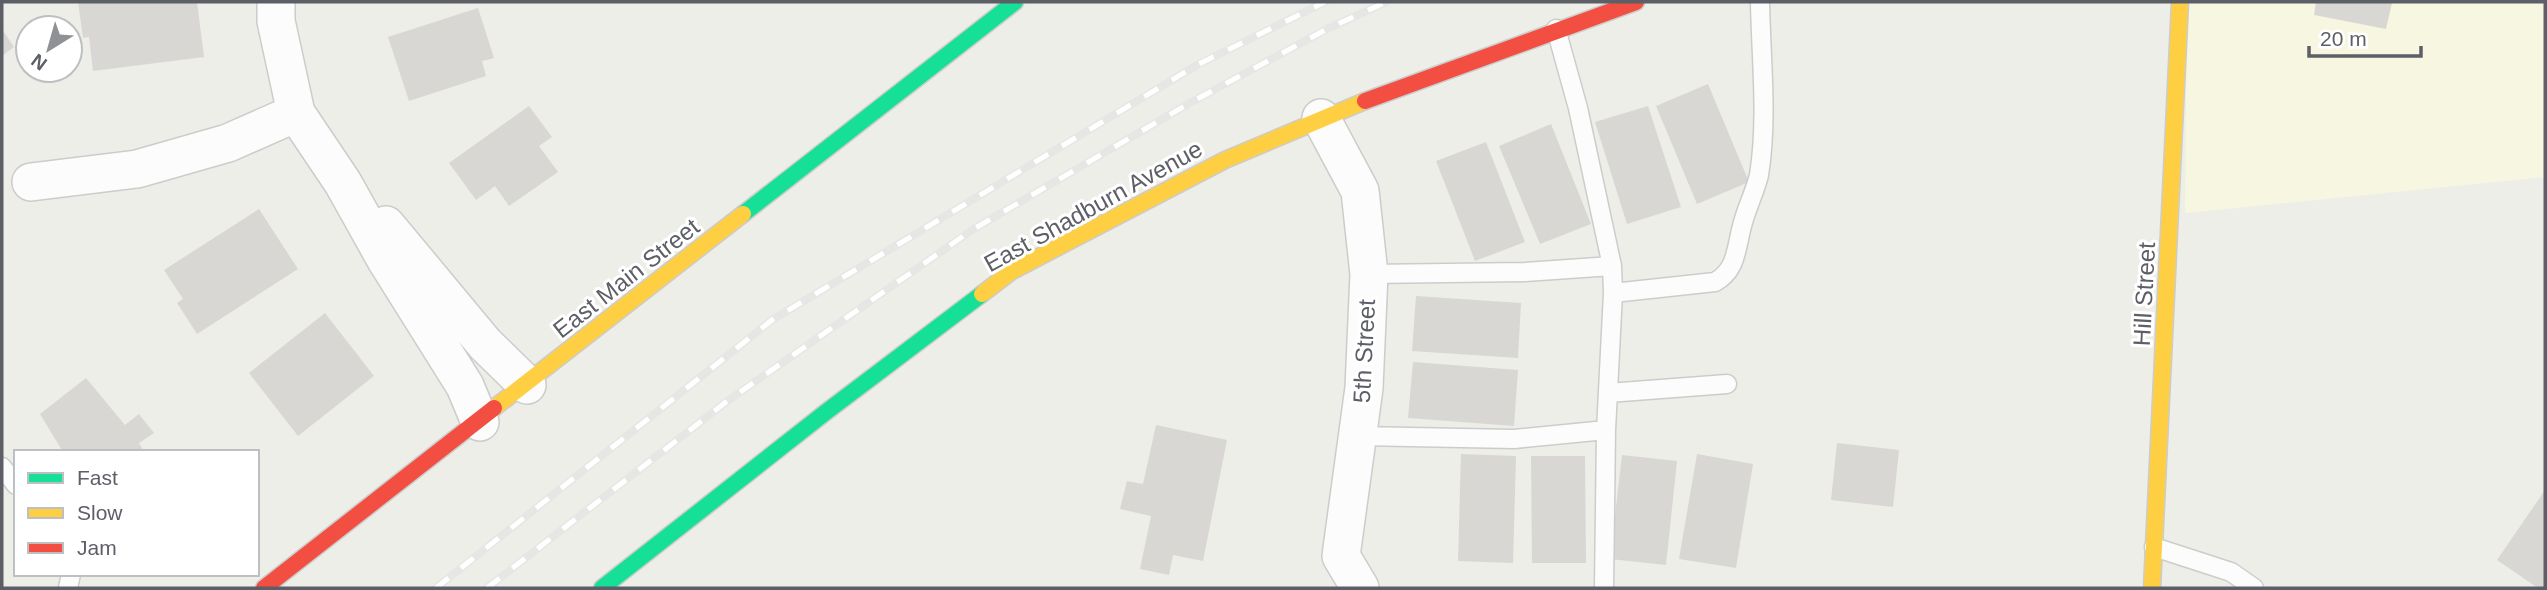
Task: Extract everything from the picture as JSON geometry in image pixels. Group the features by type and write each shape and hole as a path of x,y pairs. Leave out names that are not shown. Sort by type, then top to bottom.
{"street":[{"path":"276,2 276,21 296,113 342,183 386,260 465,386 480,422"},
{"name":"East Main Street","path":"264,588 1016,2"},
{"name":"East Shadburn Avenue","path":"602,588 826,412 1012,271 1225,160 1321,118 1556,29 1636,2"},
{"name":"Hill Street","path":"2152,588 2180,2"},
{"path":"31,182 137,169 228,143 296,113"},
{"name":"5th Street","path":"1321,118 1360,191 1369,274 1364,388 1341,556 1360,588"},
{"path":"342,183 394,233 485,344 527,385"}],"lane":[{"path":"1613,293 1715,282 1723,278 1733,265 1743,221 1758,178 1763,143 1760,2"},
{"path":"1556,29 1578,108 1612,266 1604,588"},
{"path":"1369,274 1525,272 1612,266"},
{"path":"1608,394 1727,384"},
{"path":"1358,436 1514,439 1606,430"},
{"path":"2,467 14,482"},
{"path":"2154,547 2231,572 2254,588"}],"shaded area":[{"path":"2187,2 2545,2 2545,177 2185,213"}],"building":[{"path":"78,2 197,2 204,57 93,71 89,37 84,38 84,14 80,14"},
{"path":"2316,2 2392,3 2386,29 2314,15"},
{"path":"478,8 494,58 482,61 486,76 409,101 388,37"},
{"path":"2,29 14,47 2,56"},
{"path":"1708,84 1749,182 1697,204 1656,106"},
{"path":"529,106 552,137 539,146 558,172 509,206 495,186 476,200 449,163"},
{"path":"1648,106 1681,207 1627,224 1595,122"},
{"path":"1551,124 1591,224 1540,244 1499,146"},
{"path":"1486,142 1525,242 1475,261 1436,161"},
{"path":"259,209 298,269 197,334 177,303 183,299 164,270"},
{"path":"1416,296 1521,303 1518,358 1412,351"},
{"path":"325,313 374,376 298,436 249,373"},
{"path":"1413,362 1518,370 1514,426 1408,418"},
{"path":"86,378 125,425 139,414 154,433 139,443 143,450 62,450 40,414"},
{"path":"1156,425 1227,440 1203,561 1173,555 1169,575 1140,569 1151,516 1120,509 1127,481 1143,484"},
{"path":"1837,443 1899,450 1893,507 1831,500"},
{"path":"1461,454 1516,456 1513,563 1458,561"},
{"path":"1697,454 1753,464 1736,568 1679,559"},
{"path":"1622,455 1677,461 1666,565 1610,559"},
{"path":"1531,456 1585,456 1586,563 1532,563"},
{"path":"2545,490 2545,588 2538,588 2497,560"}],"railway":[{"path":"436,588 772,320 1197,65 1325,2"},
{"path":"487,588 726,402 972,230 1188,104 1327,29 1386,2"}],"traffic: fast":[{"path":"743,214 1015,2"},
{"path":"602,588 826,412 982,294"}],"traffic: slow":[{"path":"2152,588 2180,2"},
{"path":"982,294 1012,271 1225,160 1365,101"},
{"path":"494,408 743,214"}],"traffic: jam":[{"path":"1365,101 1636,2"},
{"path":"264,588 494,408"}]}
